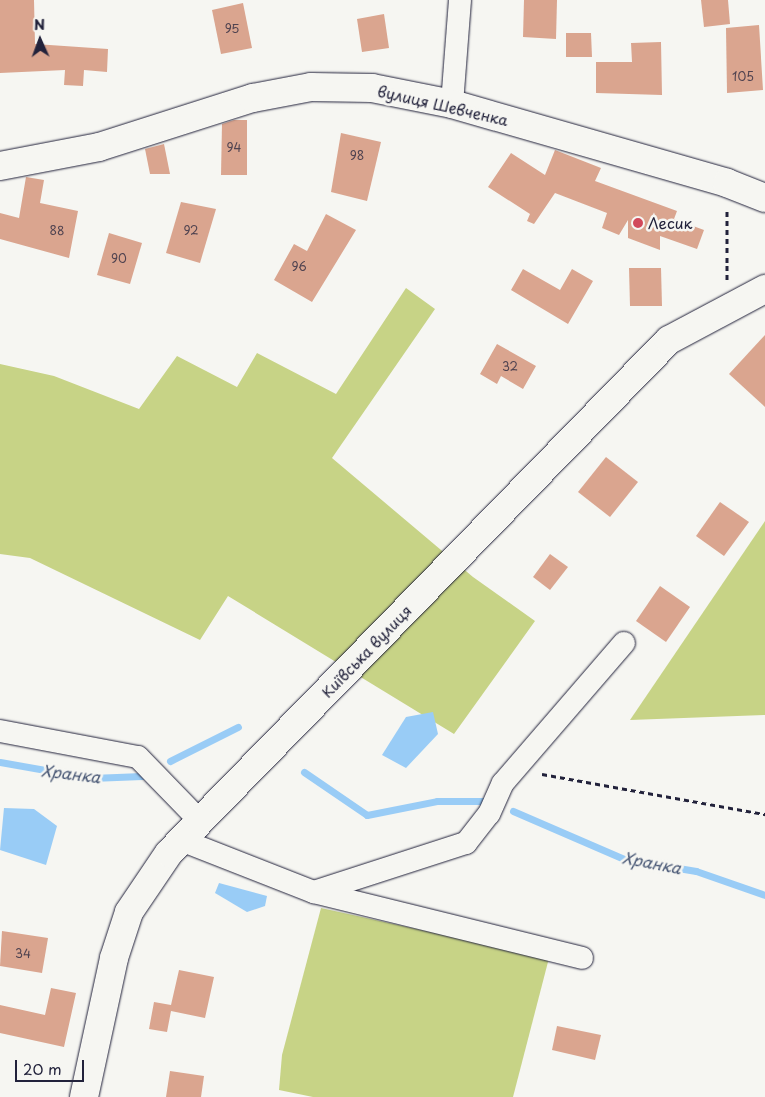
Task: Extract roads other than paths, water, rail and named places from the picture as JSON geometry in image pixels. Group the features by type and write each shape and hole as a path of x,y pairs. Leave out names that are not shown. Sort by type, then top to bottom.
{"street":[{"path":"452,104 460,0"},
{"name":"вулиця Шевченка","path":"0,166 99,147 253,98 311,87 372,88 452,104 727,183 765,198"},
{"name":"Київська вулиця","path":"84,1097 114,958 129,912 149,878 181,840 669,340 727,306 765,289"},
{"path":"314,892 466,843 489,814 510,775 624,643"},
{"path":"0,731 138,757 200,821"},
{"path":"181,840 314,892 582,958"}],"water":[{"path":"433,712 438,734 406,768 382,755 406,717"},
{"path":"4,808 34,809 57,826 46,865 0,850"},
{"path":"219,883 267,896 265,906 247,912 215,893"}],"waterway":[{"name":"Хранка","path":"170,761 238,727"},
{"name":"Хранка","path":"0,762 91,778 142,776"},
{"name":"Хранка","path":"304,772 367,815 437,801 490,801"},
{"name":"Хранка","path":"513,811 624,859 696,871 765,895"}],"place":[{"name":"Лесик","path":"638,223"}]}
